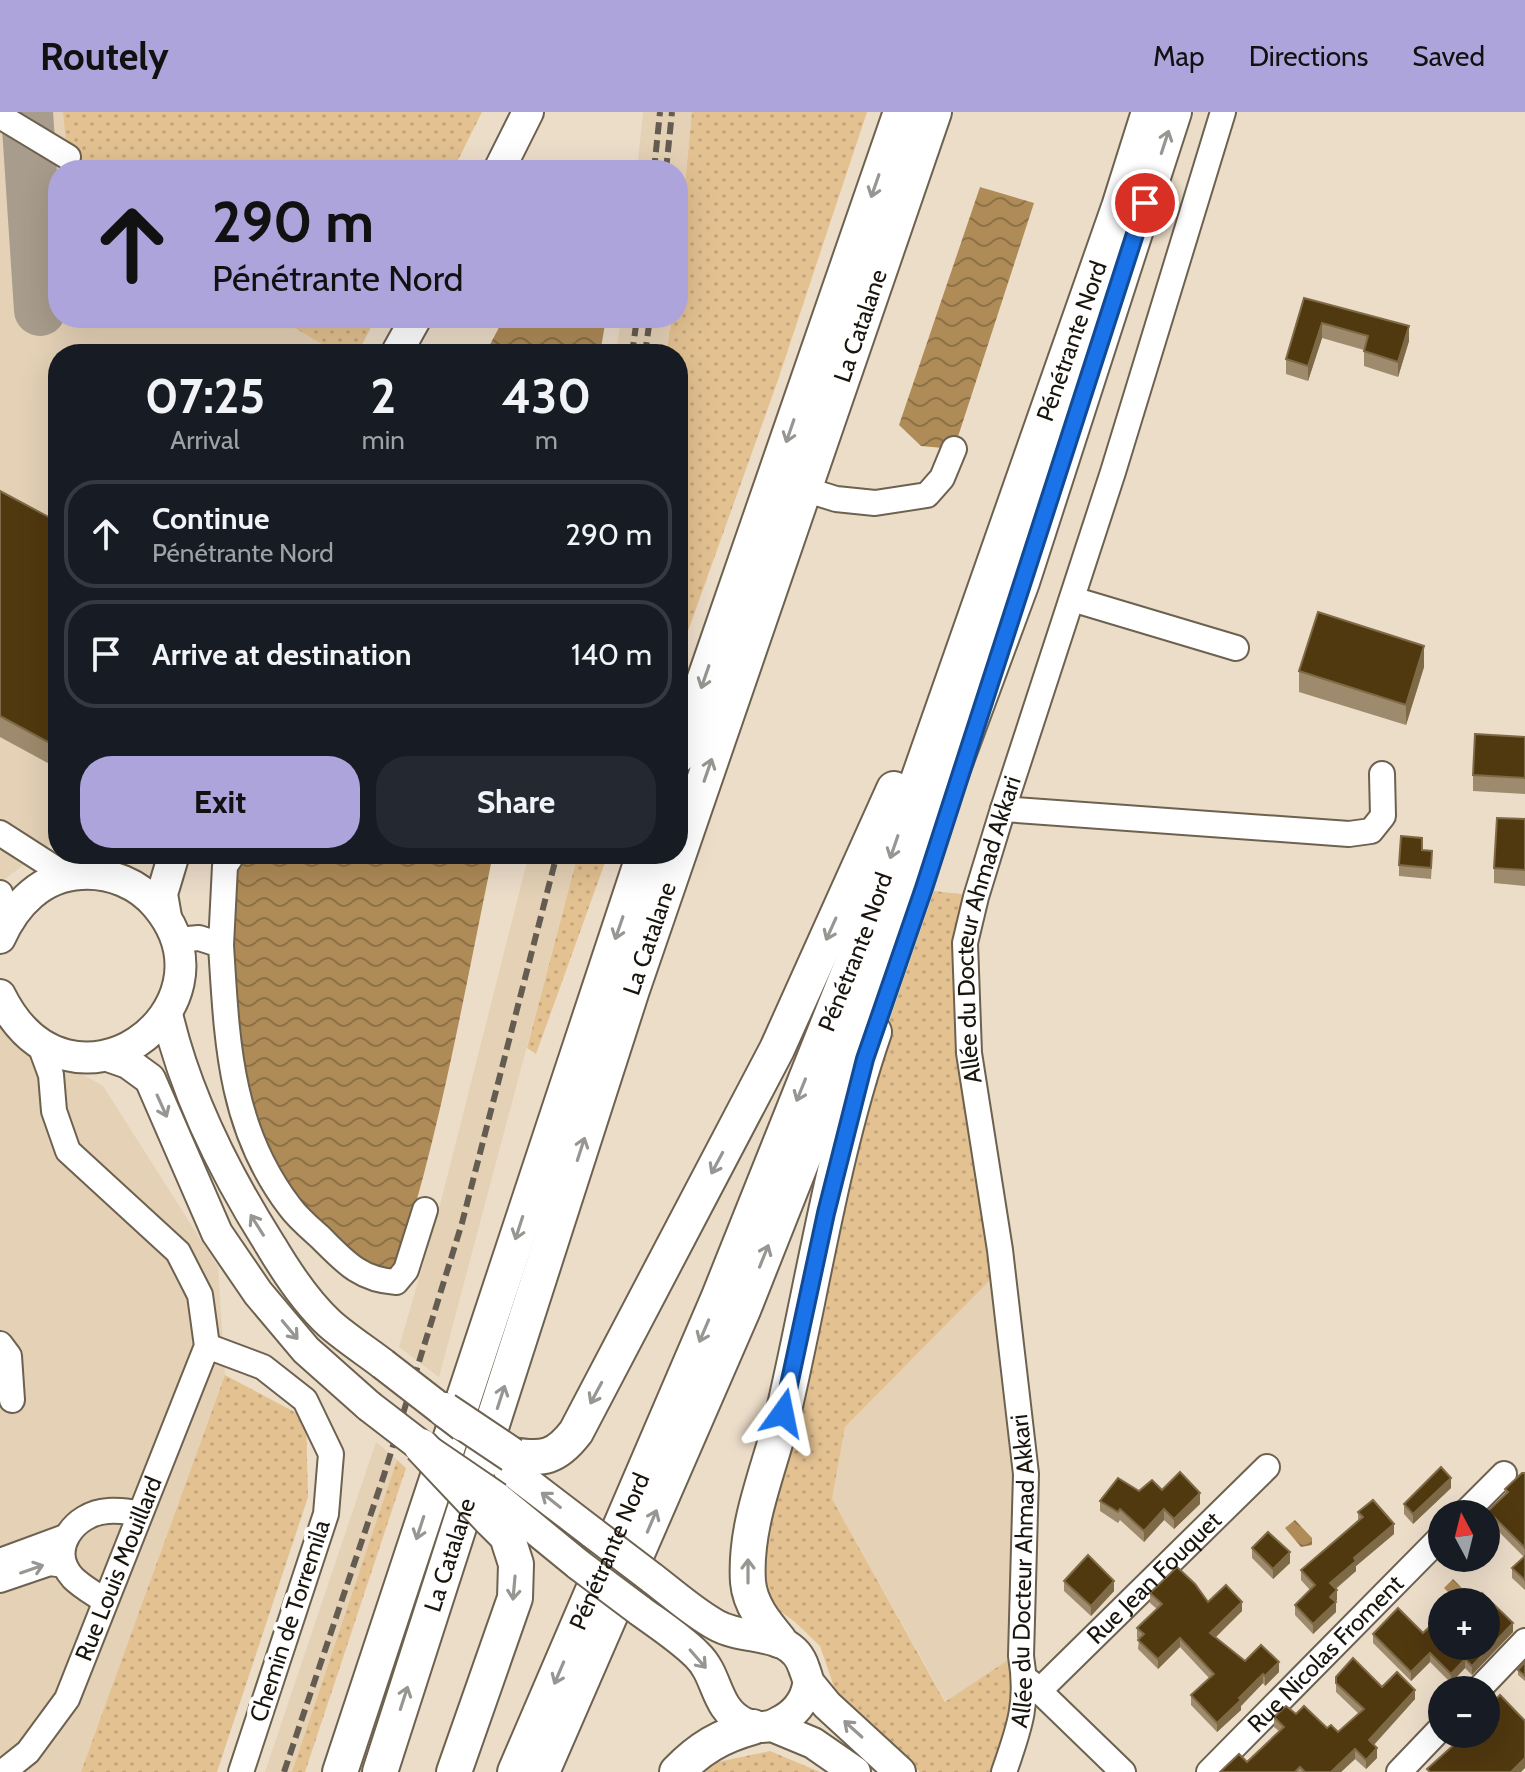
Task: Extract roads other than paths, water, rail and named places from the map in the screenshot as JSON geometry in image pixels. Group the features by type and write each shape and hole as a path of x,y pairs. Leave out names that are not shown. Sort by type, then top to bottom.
{"highway":[{"name":"La Catalane","path":"688,727 901,112"},
{"name":"La Catalane","path":"688,827 934,112"},
{"name":"Pénétrante Nord","path":"515,1772 718,1299 864,934 1119,207 1149,112"},
{"name":"Pénétrante Nord","path":"542,1772 743,1310 888,944 1022,582 1174,112"},
{"path":"445,1410 510,1462 551,1456 576,1432 777,1049 931,706 1119,207"},
{"path":"779,1640 759,1615 748,1585 749,1542 783,1413 826,1213 865,1059 929,873 1022,582"},
{"name":"La Catalane","path":"340,1772 641,864"},
{"name":"La Catalane","path":"380,1772 675,864"},
{"path":"421,1446 494,1508 516,1564 515,1598 454,1772"},
{"path":"677,1772 690,1758 725,1735 763,1727"}],"main road":[{"path":"504,160 528,112"},
{"path":"521,160 544,112"},
{"path":"104,875 117,864"},
{"path":"94,1057 131,1047 151,1033 167,1014 177,991 180,966 162,894 171,864"},
{"path":"3,916 44,884 67,876 104,875 129,883 150,897 172,929"},
{"path":"0,995 23,1039 60,1054 128,1063 150,1079 217,1233 258,1293 306,1350 369,1406 421,1446"},
{"path":"167,1014 174,1044 203,1121 256,1223 290,1276 328,1323 445,1410"},
{"path":"510,1462 593,1533 715,1625 737,1635 779,1640 791,1647 801,1659 809,1683 827,1705 900,1772"},
{"path":"494,1508 579,1565 699,1656 731,1717 813,1743 855,1772"},
{"path":"763,1727 790,1716 803,1701 809,1683"}],"street":[{"name":"Allée du Docteur Ahmad Akkari","path":"1004,1772 1033,1684 1021,1656 1026,1474 1000,1250 969,1053 964,990 965,943 1003,809 1169,295 1223,112"},
{"path":"0,116 68,157"},
{"path":"804,489 836,499 875,503 927,495 942,478 954,449"},
{"path":"1072,599 1236,648"},
{"path":"1003,809 1349,834 1371,831 1383,816 1382,774"},
{"path":"0,833 48,864"},
{"path":"48,864 67,876"},
{"path":"226,864 221,945 227,1040 234,1089 259,1156 290,1208 353,1271 385,1282 396,1282 406,1270 425,1210"},
{"path":"172,929 221,945"},
{"path":"23,1039 51,1075 54,1111 68,1151 178,1252 200,1295 207,1346"},
{"path":"54,1111 69,1075 94,1057"},
{"path":"0,1344 9,1356 12,1400"},
{"name":"Rue Louis Mouillard","path":"3,1772 28,1752 67,1699 207,1346"},
{"name":"Chemin de Torremila","path":"207,1346 263,1367 305,1400 331,1454 326,1514 241,1772"},
{"name":"Rue Jean Fouquet","path":"1033,1684 1267,1467"},
{"path":"1478,1500 1504,1474"},
{"path":"0,1561 65,1537 73,1526 91,1515 108,1511 140,1513"},
{"path":"65,1537 64,1565 73,1578 105,1601"},
{"name":"Rue Nicolas Froment","path":"1209,1772 1428,1550"},
{"path":"0,1580 50,1563 64,1565"},
{"path":"1491,1676 1525,1641"},
{"path":"1033,1684 1123,1772"},
{"path":"1399,1772 1428,1742"}],"water":[{"path":"980,187 1034,203 954,449 921,446 899,425"},
{"path":"499,328 604,328 602,344 490,344"},
{"path":"232,864 491,864 426,1167 396,1269 369,1264 316,1225 241,1118 224,987"},
{"path":"1295,1520 1312,1538 1312,1545 1301,1547 1285,1528"},
{"path":"1453,1579 1462,1588 1444,1588"}],"railway":[{"path":"655,160 660,112"},
{"path":"667,160 672,112"},
{"path":"633,344 636,328"},
{"path":"646,344 649,328"},
{"path":"284,1772 384,1475 462,1223 554,864"}]}
